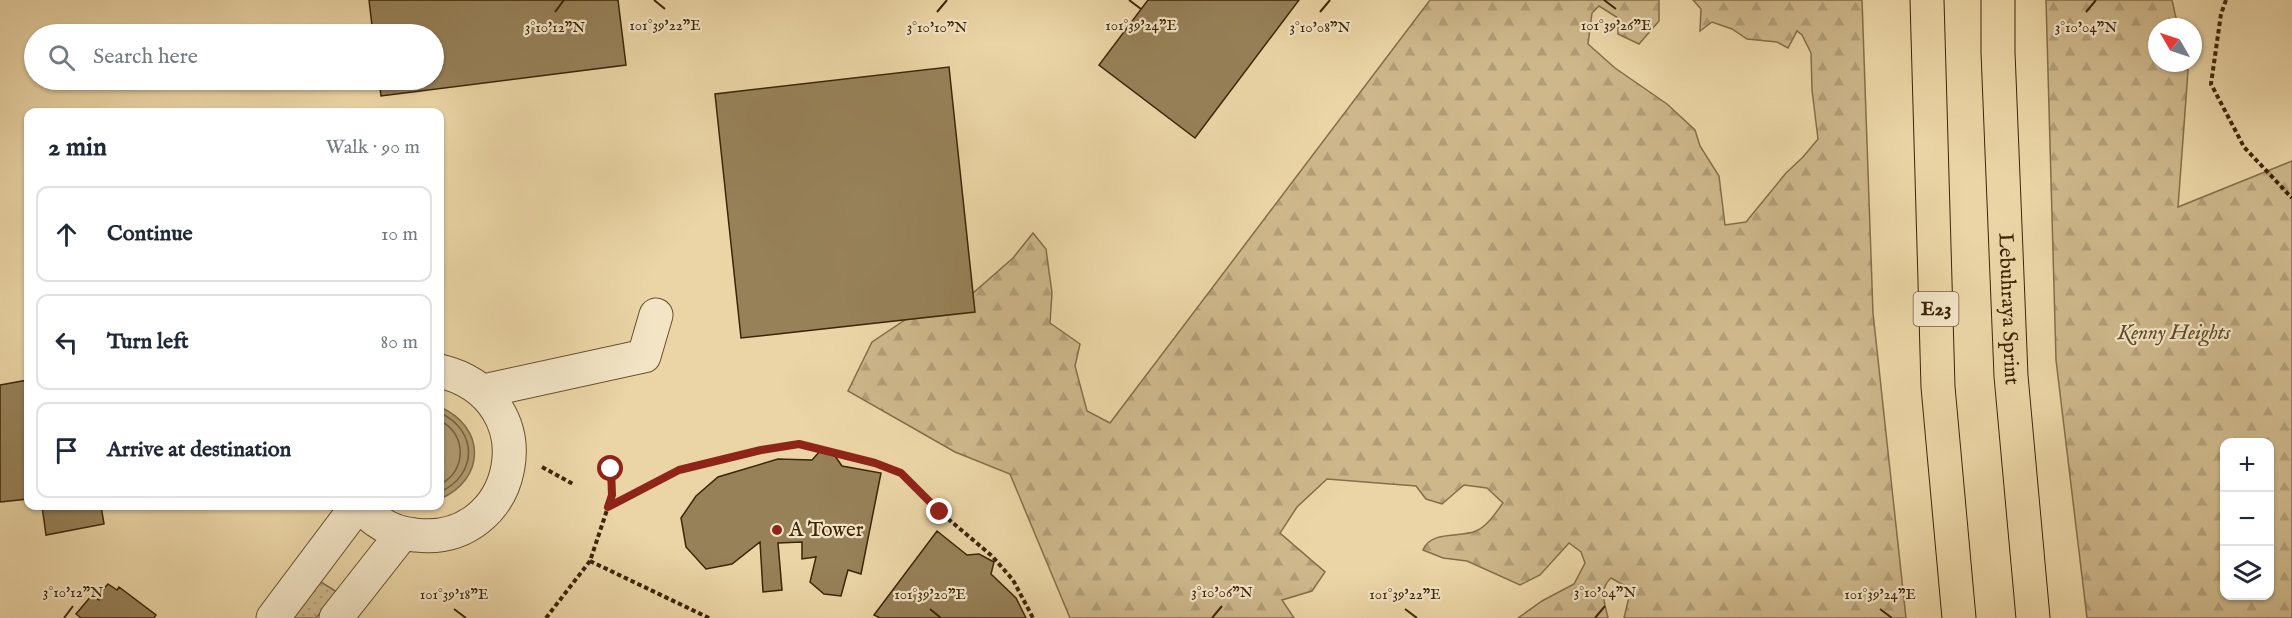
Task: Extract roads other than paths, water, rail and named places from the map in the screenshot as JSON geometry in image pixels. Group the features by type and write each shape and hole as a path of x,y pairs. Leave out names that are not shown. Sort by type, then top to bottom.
{"highway":[{"name":"E23","path":"1927,0 1938,387 1959,618"},
{"name":"Lebuhraya Sprint","path":"1998,0 2011,376 2033,618"}],"street":[{"path":"483,390 644,356 656,315"},
{"path":"364,510 378,522 402,534 428,537 454,532 478,518 496,499 506,481 510,461 505,423 496,405 483,390 459,375 444,372"},
{"path":"273,618 356,510"},
{"path":"336,618 402,534"}],"water":[{"path":"444,409 466,427 472,440 474,453 472,466 466,479 444,497"}],"place":[{"name":"A Tower","path":"777,530"}],"park label":[{"name":"Kenny Heights","path":"2174,333"}]}
